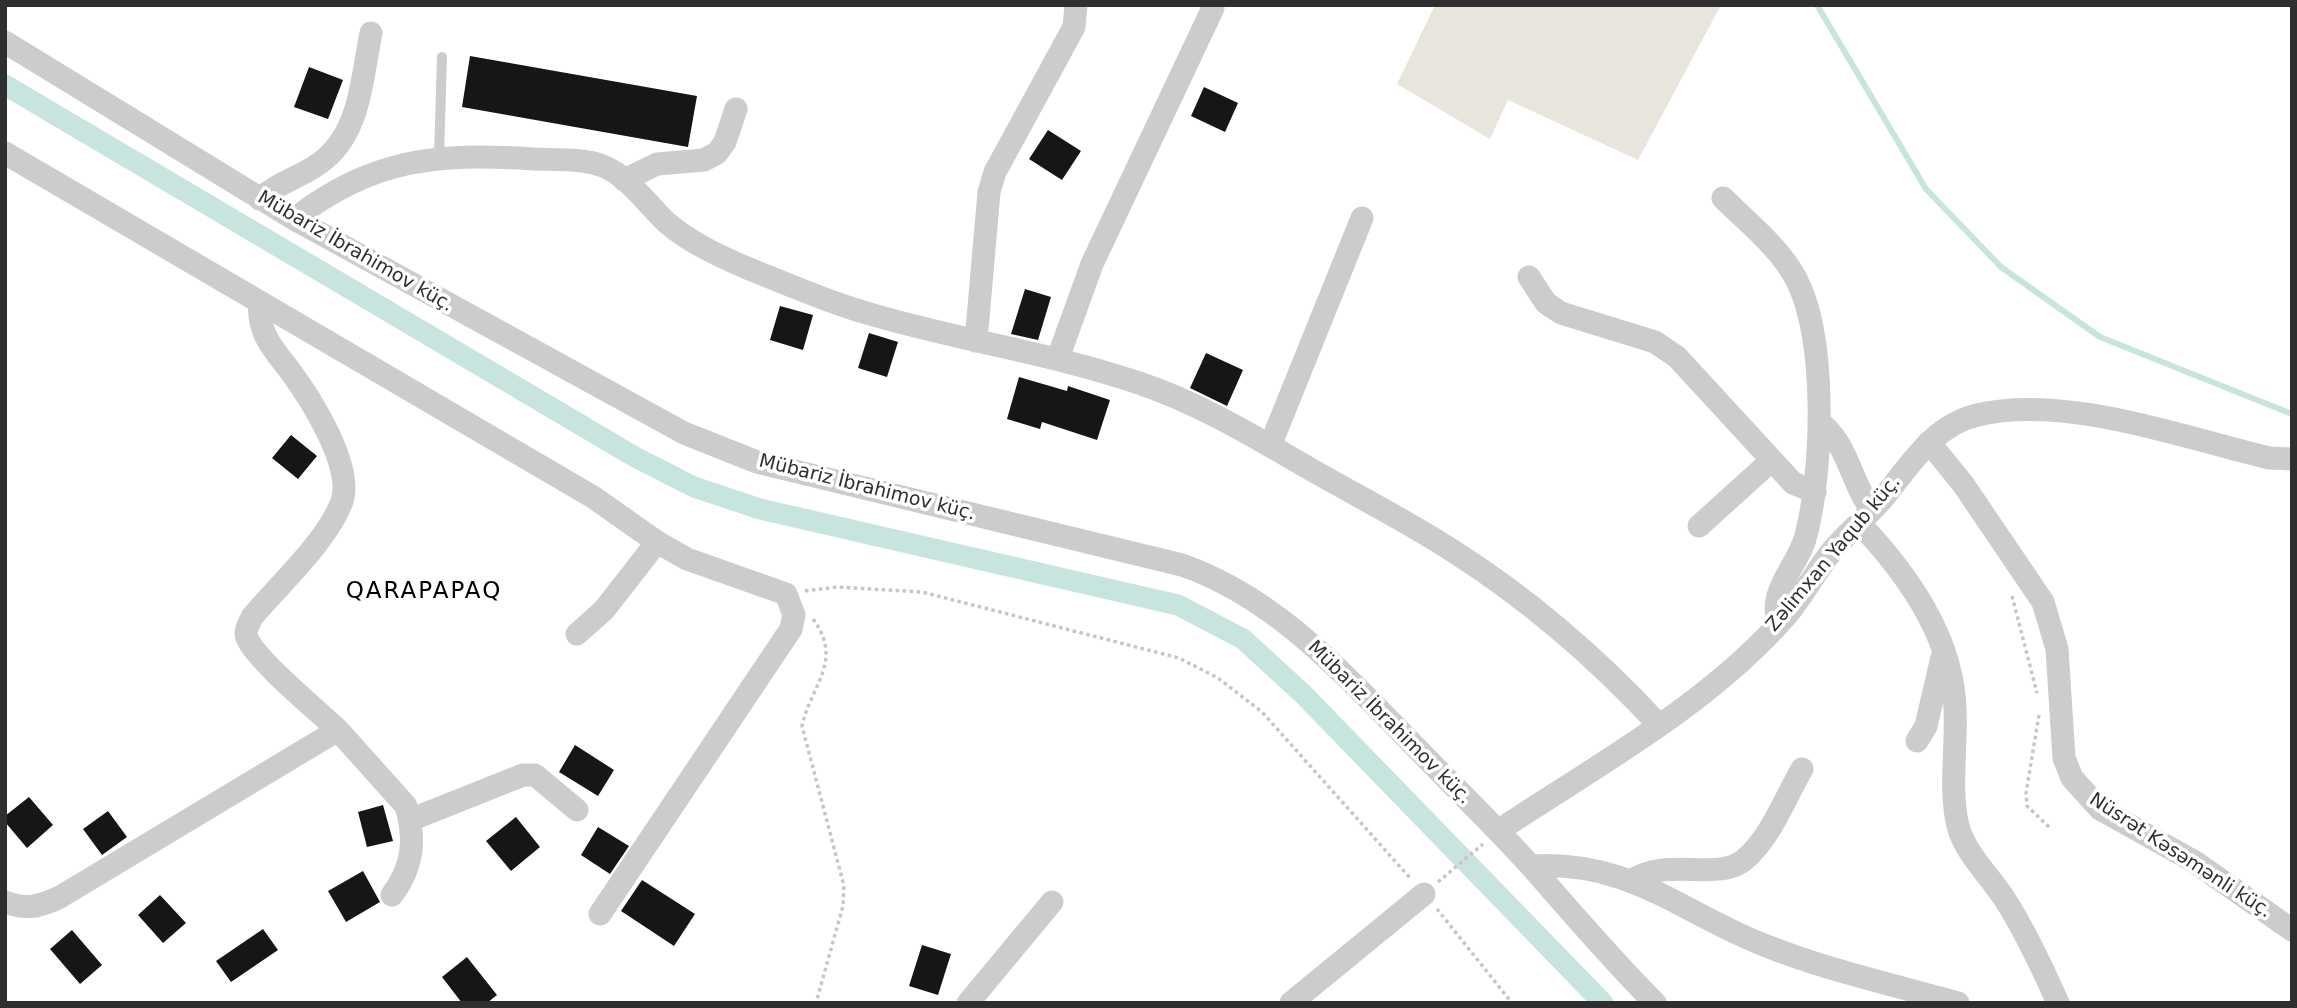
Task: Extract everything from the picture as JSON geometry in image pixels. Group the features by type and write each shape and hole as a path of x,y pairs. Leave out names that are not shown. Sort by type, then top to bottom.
{"street":[{"path":"976,341 989,192 995,172 1074,27 1076,5"},
{"path":"1058,358 1091,264 1213,8"},
{"path":"260,199 274,186 324,160 342,141 354,118 371,33"},
{"name":"Mübariz İbrahimov küç.","path":"5,43 294,219 684,433 745,457 1182,565 1213,576 1245,593 1290,625 1361,692 1498,831 1597,945 1656,1003"},
{"path":"624,180 657,164 704,160 717,153 725,142 736,109"},
{"path":"5,153 593,496 657,542 687,559 786,594 794,615 790,629 600,914"},
{"path":"294,219 321,198 351,182 402,162 439,157 574,161 603,166 624,180 669,224 693,242 744,267 873,315 1058,358 1144,384 1270,446 1451,549 1514,592 1615,678 1659,725"},
{"path":"1723,198 1777,252 1804,293 1813,327 1821,445 1815,492 1804,542 1775,606 1779,623"},
{"path":"1270,446 1362,218"},
{"path":"1529,276 1546,303 1561,313 1655,342 1677,357 1793,483 1815,492"},
{"path":"260,302 260,327 268,343 309,395 332,441 342,478 342,501 328,528 252,617 246,632 248,640 259,654 338,730 406,806 410,820 411,864 393,895"},
{"name":"Zəlimxan Yaqub küç.","path":"1498,831 1695,701 1779,623 1831,552 1929,442 1959,422 2017,408 2093,416 2269,458 2292,459"},
{"path":"1819,422 1839,441 1863,499 1865,516 1927,613 1944,654 1955,706 1955,809 1959,829 1969,850 2017,920 2058,1003"},
{"name":"Nüsrət Kəsəmənli küç.","path":"1929,442 1949,464 2020,567 2043,602 2051,620 2057,649 2064,758 2072,778 2100,809 2195,862 2292,930"},
{"path":"1699,526 1772,460"},
{"path":"577,634 604,610 657,542"},
{"path":"1917,741 1926,726 1939,662 1944,654"},
{"path":"5,902 20,908 37,908 60,897 338,730"},
{"path":"1630,881 1658,868 1726,868 1742,862 1765,834 1802,769"},
{"path":"410,820 523,775 535,775 578,810"},
{"path":"1531,866 1558,864 1630,881 1672,897 1764,945 1958,1003"},
{"path":"1291,1003 1424,894"},
{"path":"968,1003 1052,902"}],"lane":[{"path":"439,157 442,57"}],"path":[{"path":"2020,567 2012,594 2037,694 2039,714 2026,793 2027,806 2049,827"},
{"path":"786,594 836,587 922,592 1179,658 1218,678 1262,712 1424,894 1512,1003"},
{"path":"786,594 808,612 820,629 828,652 823,676 805,712 802,726 844,886 843,906 816,1003"},
{"path":"1424,894 1498,831"}],"shaded area":[{"path":"1435,5 1721,5 1638,160 1508,100 1490,139 1397,84"}],"building":[{"path":"470,56 697,96 688,147 462,107"},
{"path":"309,67 343,80 328,119 294,107"},
{"path":"1204,87 1238,103 1225,132 1191,116"},
{"path":"1048,130 1081,151 1062,180 1029,159"},
{"path":"1025,289 1051,297 1038,340 1011,334"},
{"path":"780,306 813,315 803,350 770,340"},
{"path":"869,333 898,342 887,377 858,368"},
{"path":"1206,353 1243,370 1227,406 1190,388"},
{"path":"1019,377 1067,391 1068,386 1110,400 1097,440 1042,422 1040,429 1007,419"},
{"path":"291,435 317,456 298,479 272,458"},
{"path":"575,745 614,770 598,796 559,772"},
{"path":"29,797 53,825 27,848 5,822 5,816"},
{"path":"383,805 393,841 367,847 358,812"},
{"path":"108,811 127,837 102,855 83,829"},
{"path":"516,817 540,847 511,871 486,841"},
{"path":"598,827 629,846 610,874 581,855"},
{"path":"363,871 380,902 346,922 328,891"},
{"path":"642,880 695,914 674,946 621,911"},
{"path":"160,895 186,923 163,943 138,915"},
{"path":"263,929 278,950 231,982 216,961"},
{"path":"72,930 102,965 80,984 50,949"},
{"path":"922,945 951,954 938,995 909,986"},
{"path":"467,957 497,995 487,1003 462,1003 442,977"}],"waterway":[{"path":"1817,5 1926,189 2001,267 2100,337 2292,414"},
{"path":"5,85 635,457 694,487 760,509 1178,605 1243,639 1303,694 1603,1003"}],"district":[{"name":"QARAPAPAQ","path":"424,592"}]}
